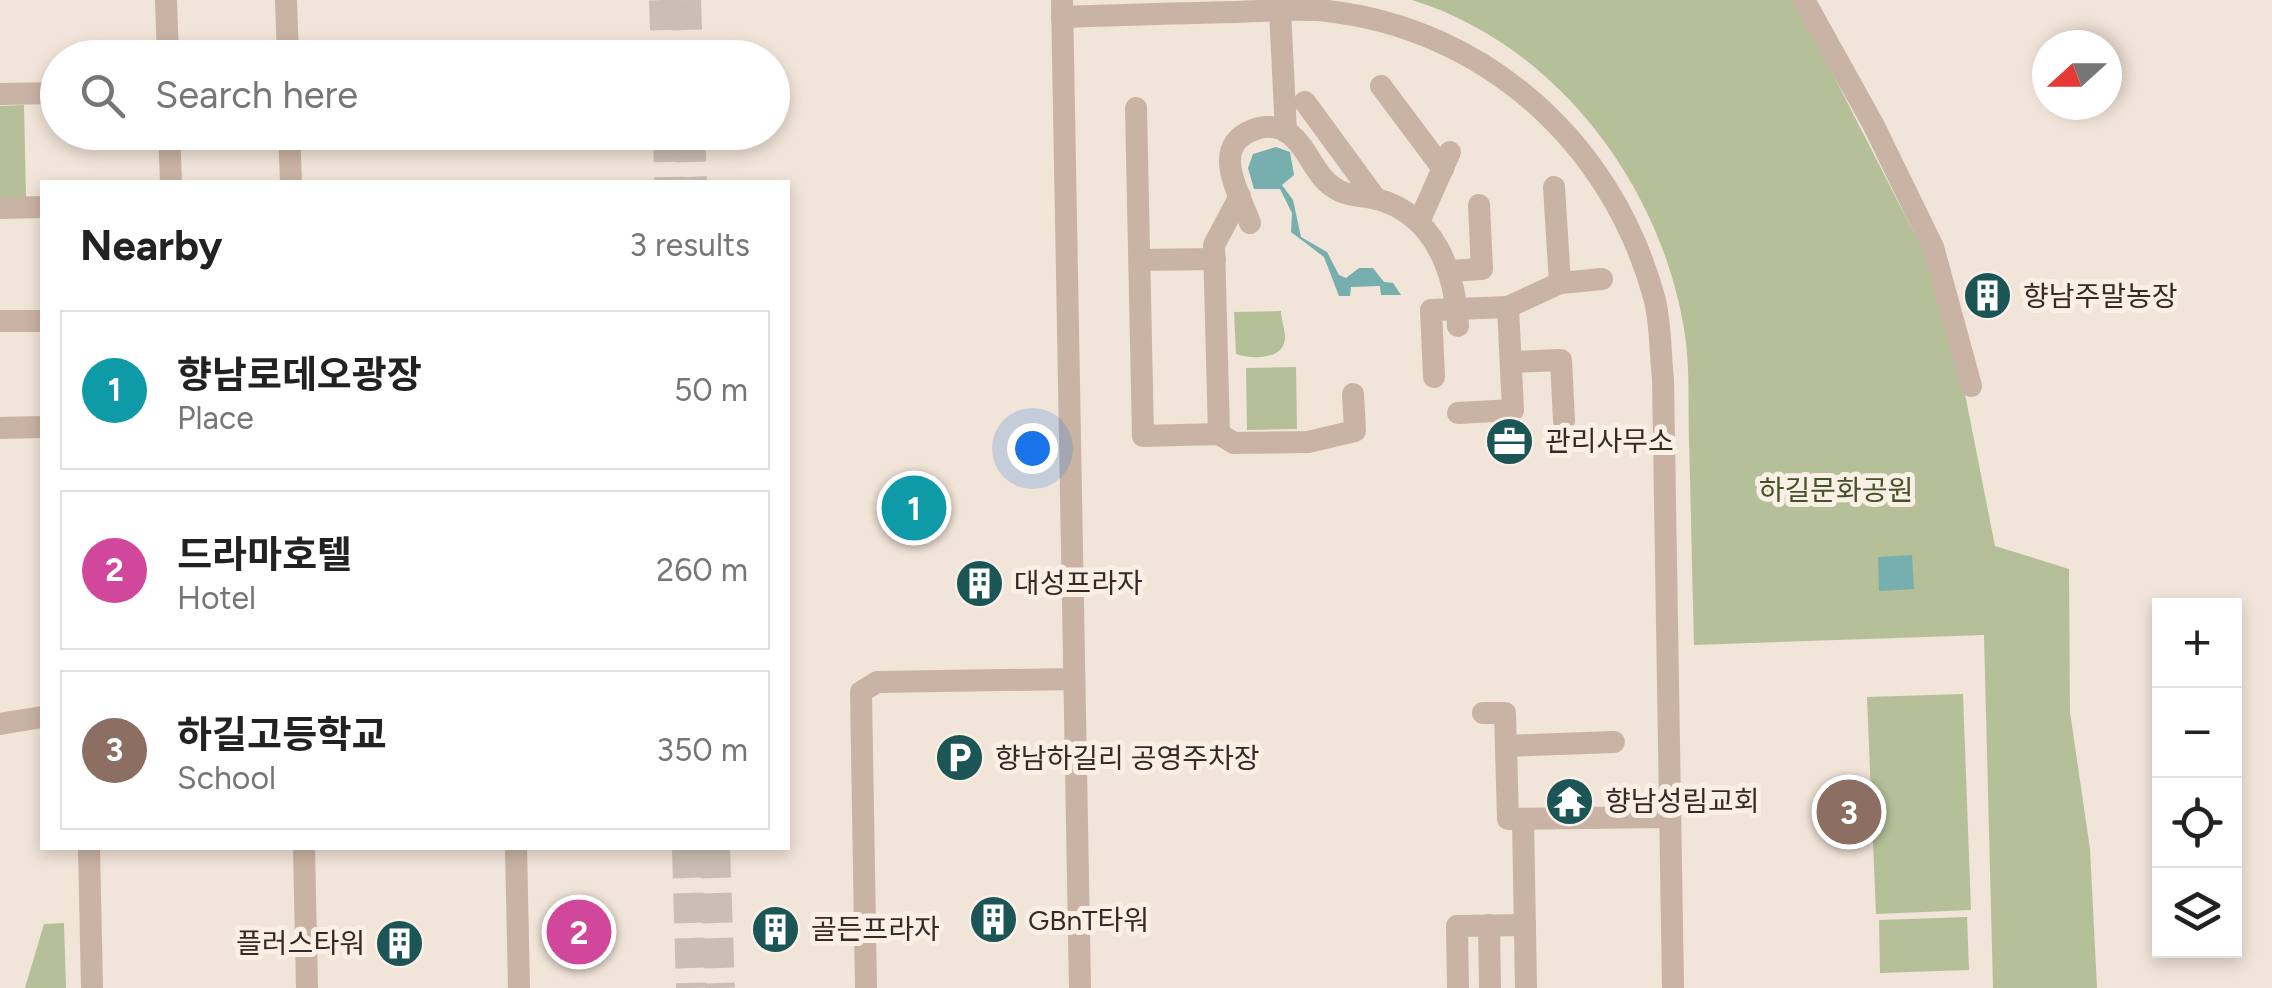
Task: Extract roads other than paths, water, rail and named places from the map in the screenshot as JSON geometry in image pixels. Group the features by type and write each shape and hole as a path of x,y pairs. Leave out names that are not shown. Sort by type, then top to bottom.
{"street":[{"path":"166,0 167,40"},
{"path":"286,0 287,40"},
{"path":"1804,0 1874,124 1933,248 1972,386"},
{"path":"1080,988 1062,8 1325,10 1381,20 1478,58 1542,108 1579,147 1618,205 1654,298 1663,379 1673,988"},
{"path":"1280,10 1286,132 1331,186 1350,196 1376,199 1419,222 1434,240 1449,271 1458,318"},
{"path":"1381,86 1446,160 1419,222"},
{"path":"0,94 40,93"},
{"path":"1304,102 1376,199"},
{"path":"1136,108 1144,436 1219,434 1234,443 1308,442 1355,432 1352,394"},
{"path":"1250,223 1229,168 1235,144 1255,128 1286,132"},
{"path":"170,150 171,180"},
{"path":"290,150 290,180"},
{"path":"1554,187 1560,284"},
{"path":"1219,434 1214,259 1218,233 1240,196"},
{"path":"1449,271 1482,269 1479,205"},
{"path":"0,208 40,207"},
{"path":"1140,260 1214,259"},
{"path":"1434,378 1431,310 1458,318 1508,308 1560,284 1602,279"},
{"path":"1458,413 1513,410 1508,308"},
{"path":"0,321 40,320"},
{"path":"1511,362 1567,360 1564,421"},
{"path":"0,428 40,427"},
{"path":"866,988 860,692 877,682 1074,679"},
{"path":"1483,714 1505,713 1508,819 1668,817"},
{"path":"0,724 40,717"},
{"path":"1506,746 1614,742"},
{"path":"1523,819 1526,988"},
{"path":"89,850 92,988"},
{"path":"304,850 307,988"},
{"path":"516,850 520,988"},
{"path":"1489,925 1490,988"},
{"path":"1458,988 1457,926 1525,925"}],"water":[{"path":"1276,147 1290,152 1294,175 1282,185 1293,200 1301,237 1327,252 1339,275 1346,278 1359,268 1373,268 1384,282 1393,283 1401,295 1381,295 1380,286 1351,287 1350,296 1339,296 1324,257 1291,232 1292,213 1280,189 1254,189 1248,168 1253,154"},
{"path":"1912,555 1914,589 1879,591 1878,557"}],"tunnel":[{"path":"664,0 665,40"},
{"path":"686,0 687,40"},
{"path":"668,150 669,180"},
{"path":"691,150 692,180"},
{"path":"687,850 691,988"},
{"path":"715,850 720,988"}],"place":[{"name":"향남주말농장","path":"1988,296"},
{"name":"관리사무소","path":"1510,441"},
{"name":"향남로데오광장","path":"914,508"},
{"name":"대성프라자","path":"979,583"},
{"name":"향남하길리 공영주차장","path":"960,758"},
{"name":"향남성림교회","path":"1570,801"},
{"name":"하길고등학교","path":"1849,812"},
{"name":"GBnT타워","path":"993,920"},
{"name":"골든프라자","path":"776,929"},
{"name":"드라마호텔","path":"579,932"},
{"name":"플러스타워","path":"400,943"}],"park label":[{"name":"하길문화공원","path":"1836,490"}]}
